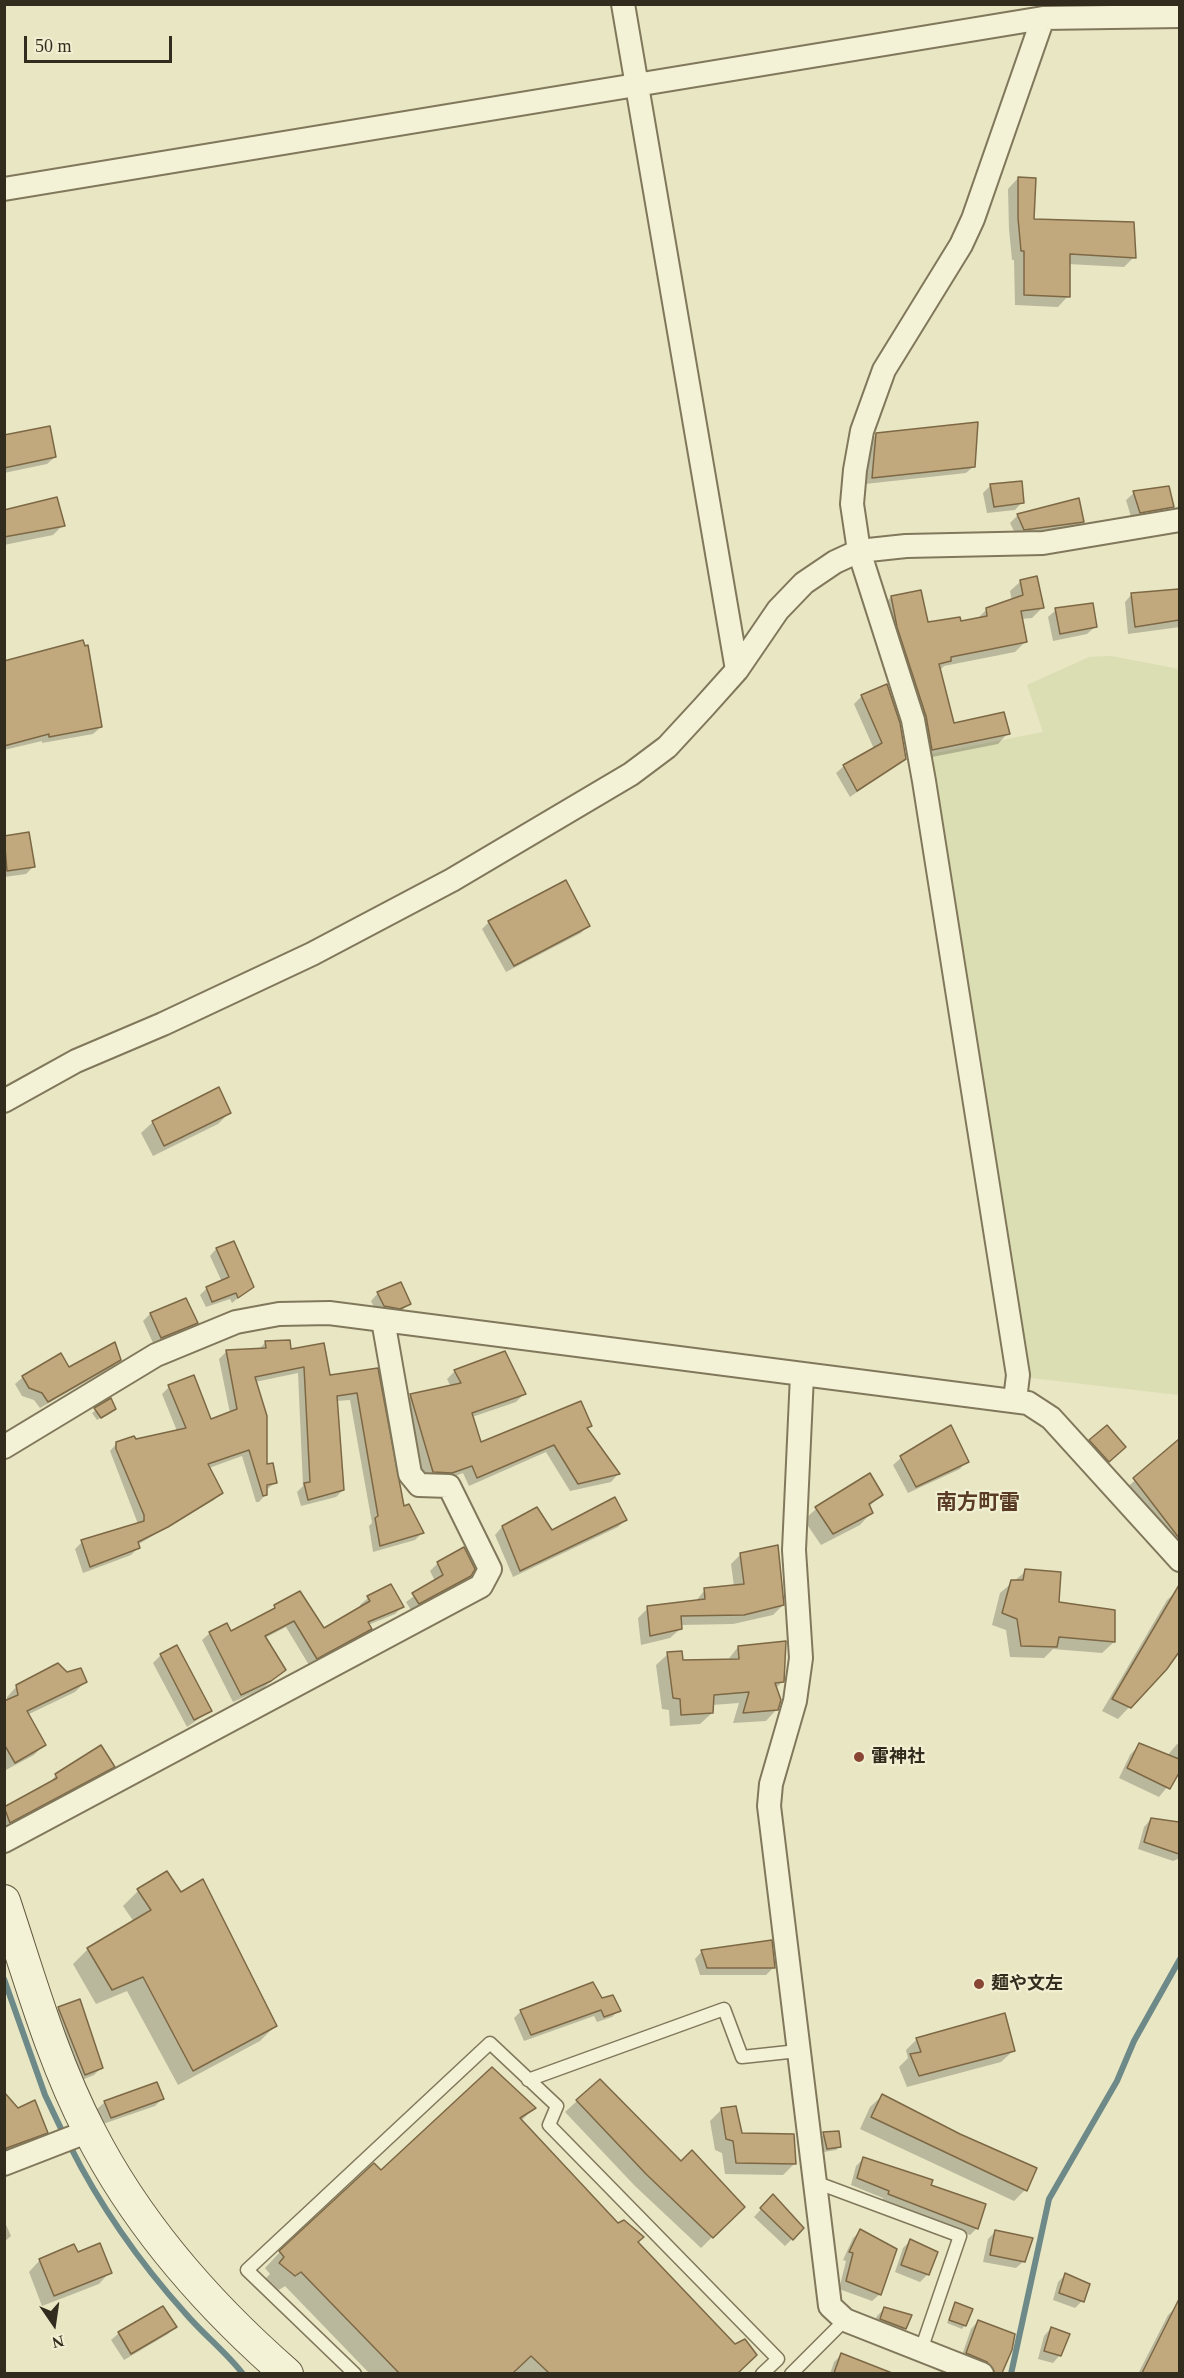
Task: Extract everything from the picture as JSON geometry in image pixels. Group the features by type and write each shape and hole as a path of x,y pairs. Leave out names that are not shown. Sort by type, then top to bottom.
{"street":[{"path":"623,4 737,670"},
{"path":"4,189 636,83 1043,18 1179,16"},
{"path":"1015,1400 1018,1375 913,720 859,551 852,504 862,431 872,396 884,370 961,245 973,219 1043,18"},
{"path":"4,1101 76,1061 163,1024 312,954 452,880 631,774 667,747 737,670 778,610 804,583 835,562 859,551 906,546 1043,543 1179,520"},
{"path":"4,1447 156,1355 237,1322 279,1314 329,1313 802,1375 1015,1400 1038,1408 1051,1418 1179,1560"},
{"path":"4,1841 481,1586 490,1569 449,1486 419,1485 410,1474 383,1320"},
{"path":"802,1375 794,1550 801,1658 795,1701 771,1784 769,1806 830,2306 845,2320 982,2373"},
{"path":"4,1901 54,2050 74,2137 119,2184 168,2252 205,2297 287,2373"},
{"path":"4,2164 74,2137"}],"lane":[{"path":"528,2080 724,2009 742,2057 798,2051"},
{"path":"355,2373 247,2270 490,2043 557,2106 549,2125 778,2359 762,2373"},
{"path":"815,2182 960,2236 921,2350"},
{"path":"791,2373 845,2320"}],"green space":[{"path":"1111,656 1179,669 1179,1395 1031,1378 930,754 1043,732 1027,685 1089,657"}],"building":[{"path":"1018,177 1036,178 1034,219 1134,222 1136,258 1070,254 1070,297 1024,295 1024,251 1021,251 1018,218"},
{"path":"978,422 975,467 872,478 876,433"},
{"path":"50,426 56,457 4,468 4,435"},
{"path":"1022,481 1024,503 994,507 990,484"},
{"path":"1169,486 1174,507 1140,513 1133,491"},
{"path":"57,497 65,526 4,537 4,510"},
{"path":"1079,498 1084,522 1024,530 1017,514"},
{"path":"1037,576 1044,608 1021,611 1027,642 951,657 951,661 939,664 954,723 1004,712 1010,734 932,750 926,716 897,627 891,596 921,590 928,622 960,617 961,621 987,616 986,608 1023,595 1020,580"},
{"path":"1179,589 1179,620 1135,627 1131,593"},
{"path":"1093,603 1097,627 1060,634 1055,608"},
{"path":"83,640 85,646 88,645 102,727 49,737 49,734 4,746 4,661"},
{"path":"887,684 900,723 906,759 857,791 843,765 882,743 861,695"},
{"path":"29,832 35,867 7,871 4,836"},
{"path":"566,880 590,926 514,966 488,921"},
{"path":"219,1087 231,1113 164,1146 152,1121"},
{"path":"234,1241 254,1287 238,1298 236,1293 212,1302 206,1287 229,1277 216,1248"},
{"path":"401,1282 411,1304 400,1309 384,1306 377,1292"},
{"path":"186,1298 198,1323 161,1338 150,1313"},
{"path":"290,1340 291,1349 324,1343 330,1375 378,1368 404,1506 409,1504 424,1533 380,1546 375,1518 378,1516 357,1393 337,1396 344,1490 308,1500 304,1483 310,1482 304,1367 255,1377 267,1416 267,1464 273,1463 277,1483 267,1485 267,1495 263,1496 249,1450 208,1464 223,1493 168,1527 138,1542 140,1548 90,1567 81,1540 144,1521 144,1515 116,1449 116,1442 134,1436 136,1439 186,1428 168,1385 194,1375 211,1419 237,1409 226,1350 266,1348 265,1341"},
{"path":"115,1342 121,1360 48,1402 42,1393 29,1388 22,1376 61,1353 69,1367"},
{"path":"505,1351 526,1394 472,1413 481,1442 581,1401 592,1426 587,1428 620,1474 578,1484 554,1445 477,1478 472,1466 452,1473 433,1472 410,1394 461,1383 454,1370"},
{"path":"111,1398 116,1409 101,1418 94,1408"},
{"path":"951,1425 969,1462 916,1487 900,1456"},
{"path":"1107,1425 1126,1447 1109,1462 1089,1440"},
{"path":"1179,1439 1179,1538 1133,1478"},
{"path":"870,1473 883,1495 869,1504 873,1513 833,1534 815,1507"},
{"path":"615,1497 627,1520 520,1571 502,1526 537,1507 552,1530"},
{"path":"778,1545 784,1605 744,1615 681,1616 682,1629 650,1636 647,1606 705,1599 704,1588 744,1584 740,1553"},
{"path":"464,1547 475,1569 471,1576 419,1604 412,1593 443,1575 437,1562"},
{"path":"1025,1569 1061,1572 1059,1602 1115,1610 1115,1642 1059,1637 1057,1647 1021,1646 1017,1619 1002,1613 1011,1580 1023,1580"},
{"path":"391,1584 404,1607 368,1622 372,1629 317,1659 294,1621 265,1636 286,1670 271,1681 241,1695 209,1632 227,1623 231,1631 275,1608 274,1605 300,1591 324,1628 370,1601 367,1596"},
{"path":"1179,1585 1179,1652 1167,1669 1131,1708 1112,1699"},
{"path":"786,1641 784,1682 775,1683 781,1700 778,1710 743,1713 749,1692 714,1695 713,1713 681,1715 680,1699 673,1698 667,1652 682,1651 683,1660 739,1659 738,1646"},
{"path":"177,1645 212,1711 194,1720 160,1654"},
{"path":"58,1663 67,1672 81,1668 87,1682 27,1711 46,1745 15,1763 4,1744 4,1701 18,1695 16,1685"},
{"path":"1139,1743 1179,1759 1179,1773 1170,1789 1127,1768"},
{"path":"101,1745 115,1767 10,1823 4,1807 57,1778 55,1774"},
{"path":"1151,1818 1179,1822 1179,1854 1144,1842"},
{"path":"167,1871 181,1892 203,1879 277,2026 193,2071 143,1977 112,1990 87,1948 151,1910 137,1889"},
{"path":"772,1940 775,1968 707,1968 701,1950"},
{"path":"593,1982 602,1998 613,1995 621,2011 604,2017 601,2010 531,2035 520,2010"},
{"path":"80,1999 103,2068 85,2075 58,2007"},
{"path":"1005,2013 1015,2051 919,2076 910,2054 921,2052 916,2038"},
{"path":"492,2067 536,2108 520,2118 618,2223 624,2220 644,2237 638,2242 735,2344 745,2339 757,2355 738,2373 549,2373 531,2356 513,2373 399,2373 301,2272 295,2276 279,2263 284,2257 279,2251 374,2163 381,2170"},
{"path":"600,2079 681,2161 692,2150 745,2207 713,2238 646,2174 576,2100"},
{"path":"157,2082 164,2099 111,2118 104,2101"},
{"path":"4,2092 18,2108 35,2100 48,2133 4,2149"},
{"path":"882,2094 960,2134 1037,2168 1027,2191 871,2117"},
{"path":"736,2106 742,2133 794,2134 796,2164 736,2163 733,2141 726,2139 721,2108"},
{"path":"839,2131 841,2147 827,2149 823,2132"},
{"path":"863,2157 933,2180 931,2185 986,2204 978,2229 888,2194 889,2191 857,2178"},
{"path":"773,2194 804,2228 793,2240 760,2208"},
{"path":"860,2229 897,2249 881,2295 846,2281 853,2253 849,2252"},
{"path":"995,2230 1033,2238 1025,2262 990,2255"},
{"path":"910,2239 938,2252 929,2275 901,2265"},
{"path":"100,2243 112,2273 54,2296 39,2259 74,2244 78,2252"},
{"path":"1065,2273 1090,2284 1084,2302 1059,2293"},
{"path":"1179,2299 1179,2373 1142,2373"},
{"path":"955,2302 973,2309 966,2326 949,2320"},
{"path":"163,2306 177,2327 131,2354 118,2332"},
{"path":"884,2307 912,2315 906,2329 880,2319"},
{"path":"978,2320 1015,2334 1012,2350 1002,2373 995,2373 987,2362 966,2353"},
{"path":"1051,2327 1070,2334 1061,2356 1044,2351"},
{"path":"841,2353 892,2373 834,2373"}],"waterway":[{"path":"1011,2374 1049,2199 1117,2081 1134,2041 1180,1959"},
{"path":"4,1979 45,2095 64,2135"},
{"path":"69,2144 94,2190 137,2254 186,2314 243,2374"}],"place":[{"name":"雷神社","path":"859,1757"},
{"name":"麺や文左","path":"979,1984"}],"district":[{"name":"南方町雷","path":"978,1504"}]}
